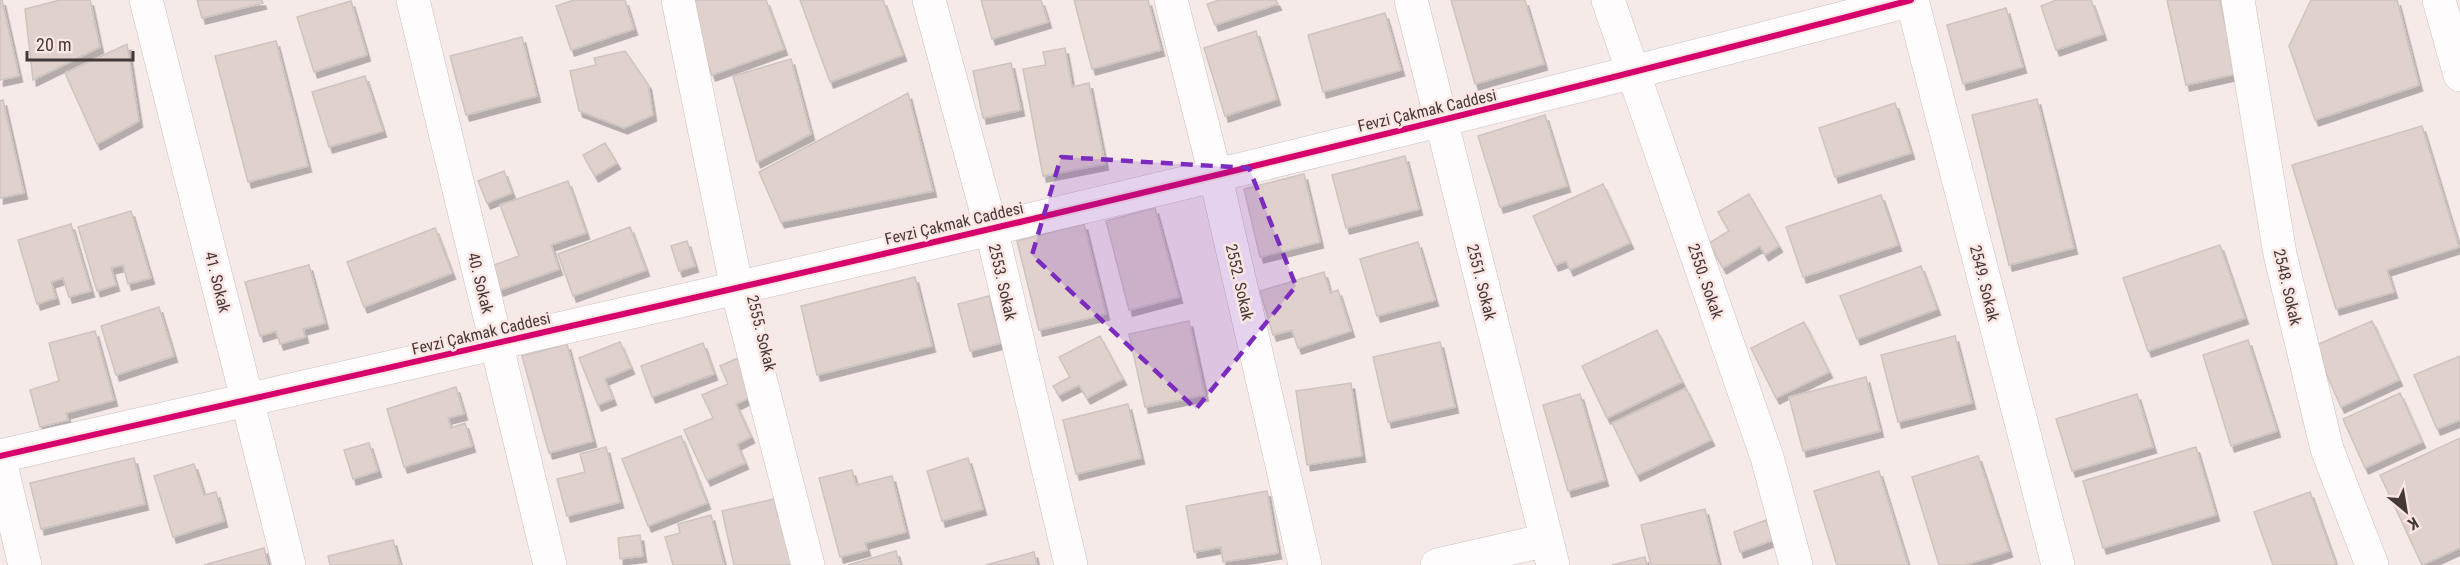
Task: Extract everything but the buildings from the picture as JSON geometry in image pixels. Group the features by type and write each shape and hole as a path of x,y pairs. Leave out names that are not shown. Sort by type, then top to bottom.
{"street":[{"name":"41. Sokak","path":"146,0 289,565"},
{"name":"40. Sokak","path":"413,0 550,565"},
{"name":"2555. Sokak","path":"678,0 737,289 808,565"},
{"name":"2553. Sokak","path":"929,0 991,228 1071,565"},
{"name":"2552. Sokak","path":"1171,0 1215,174 1305,565"},
{"name":"2551. Sokak","path":"1411,0 1550,552"},
{"name":"2550. Sokak","path":"1608,0 1767,457 1796,565"},
{"name":"Fevzi Çakmak Caddesi","path":"0,456 737,289 1633,74 1912,0"},
{"name":"2549. Sokak","path":"1912,0 2058,565"},
{"name":"2548. Sokak","path":"2238,0 2282,265 2327,449 2372,565"},
{"path":"2439,0 2460,75"},
{"path":"0,461 25,565"},
{"path":"1437,565 1550,552"}],"highlighted area":[{"path":"1061,157 1249,168 1296,286 1196,409 1032,255"}],"cycle path":[{"path":"0,456 958,237 1197,180 1435,122 1911,0"}]}
